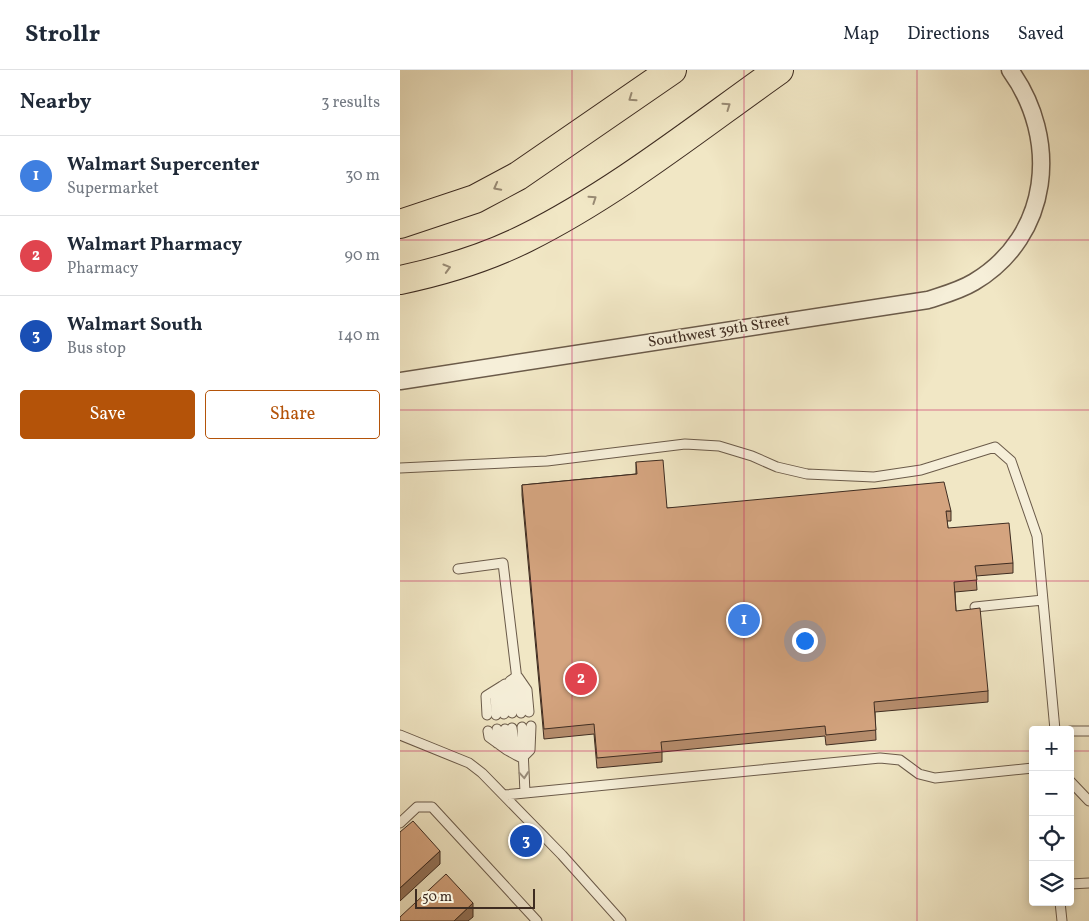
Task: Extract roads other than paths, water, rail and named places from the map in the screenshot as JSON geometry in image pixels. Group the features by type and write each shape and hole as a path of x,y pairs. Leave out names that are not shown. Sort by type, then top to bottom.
{"highway":[{"path":"400,224 475,199 518,176 672,70"},
{"path":"400,280 472,260 524,239 567,216 779,70"}],"street":[{"name":"Southwest 39th Street","path":"400,381 928,300 952,293 974,282 998,263 1019,239 1031,217 1038,194 1042,151 1034,114 1010,70"}],"lane":[{"path":"400,468 547,461 685,444 719,446 752,456 777,467 807,474 874,477 921,470 995,447 1012,461 1038,536 1055,726"},
{"path":"458,569 503,563 508,714"},
{"path":"975,607 1043,600"},
{"path":"506,684 508,714"},
{"path":"506,684 486,696 508,714"},
{"path":"515,754 526,726"},
{"path":"515,754 497,743 501,729 515,754 526,793"},
{"path":"1074,731 1089,731"},
{"path":"400,735 469,763 504,795 621,921"},
{"path":"504,795 880,758 900,760 918,774 935,778 1029,768"},
{"path":"1074,785 1089,801"},
{"path":"400,823 417,807 432,807 537,921"},
{"path":"1074,884 1089,883"},
{"path":"1060,906 1062,921"}],"place":[{"name":"Walmart Supercenter","path":"744,620"},
{"name":"Walmart Pharmacy","path":"581,679"},
{"name":"Walmart South","path":"526,841"}]}
